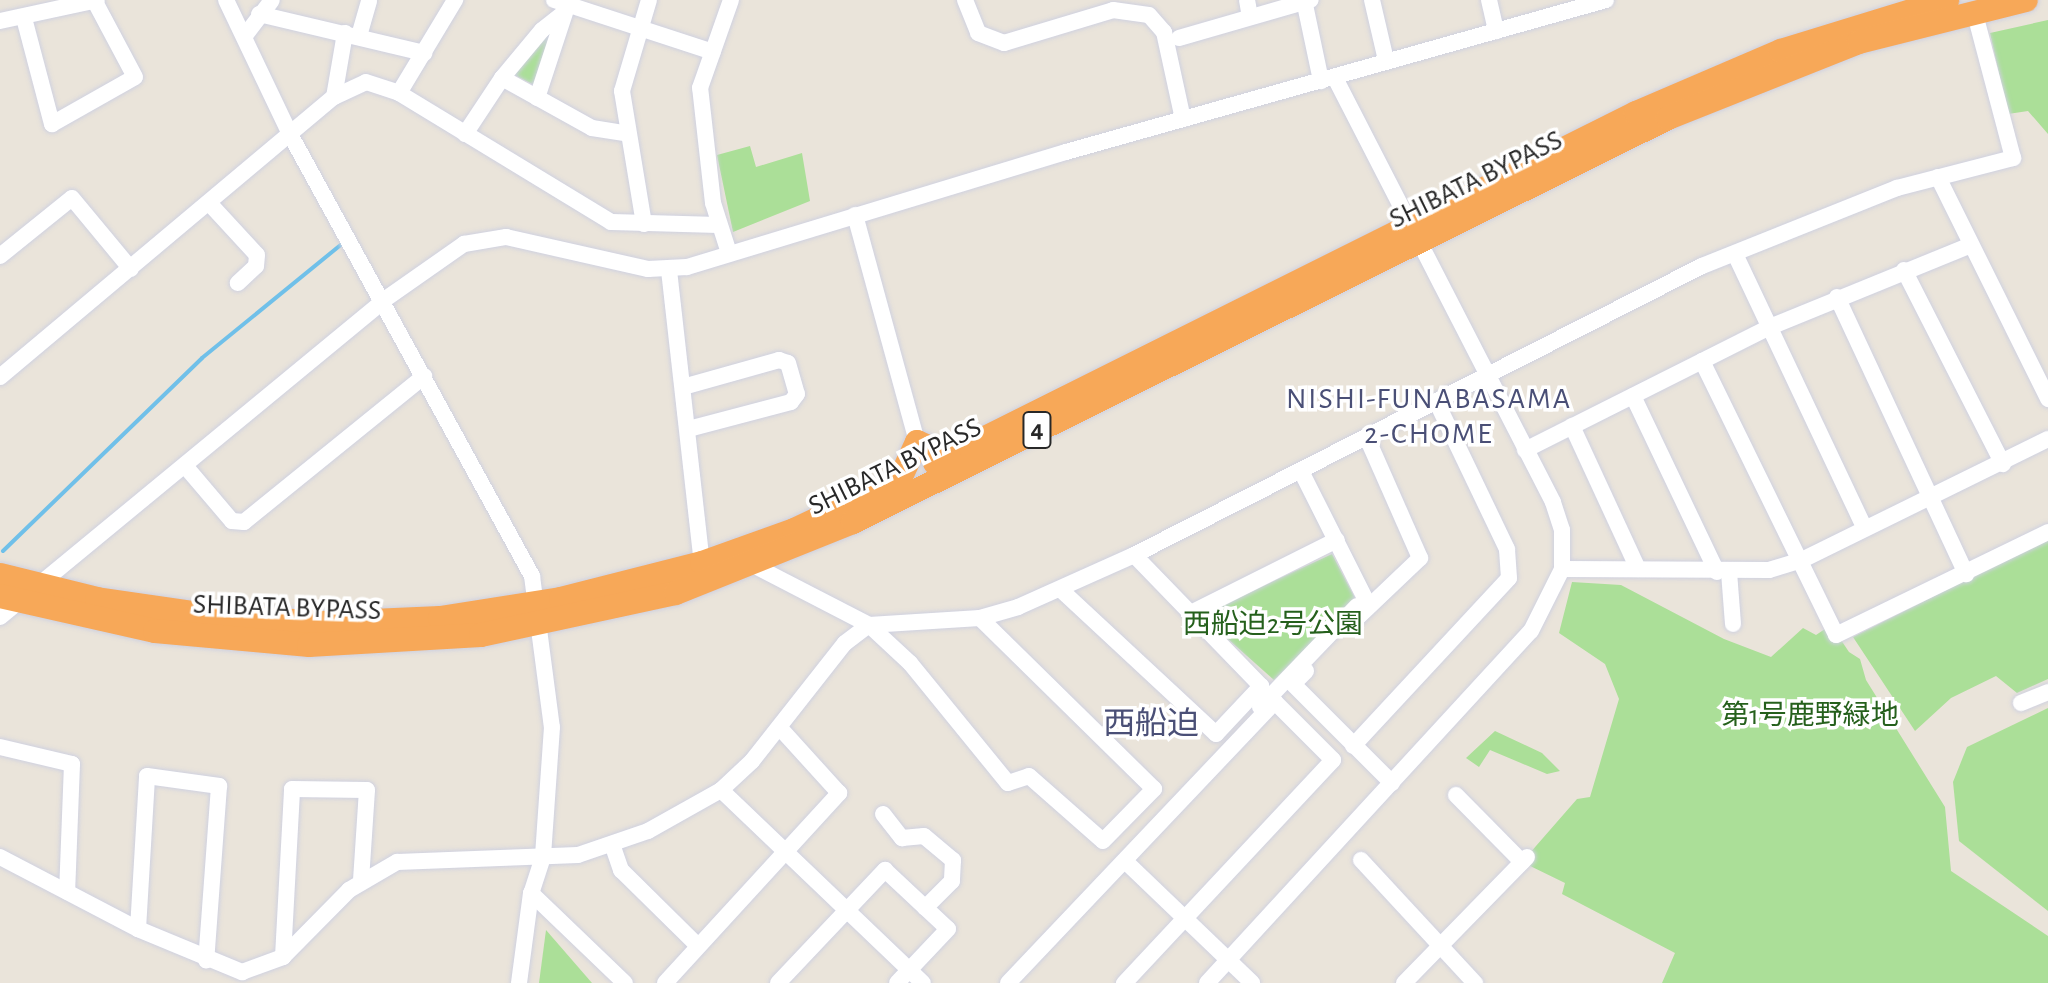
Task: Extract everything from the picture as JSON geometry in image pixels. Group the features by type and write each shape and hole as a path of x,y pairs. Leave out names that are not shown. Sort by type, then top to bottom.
{"highway":[{"name":"SHIBATA BYPASS","path":"6,605 155,631 309,645 431,640 539,615 676,593 753,565 853,522 1413,233 1636,113 1767,56 1947,0"},
{"name":"SHIBATA BYPASS","path":"0,575 40,586 172,611 326,623 539,615 794,530 1413,233 1782,69 1974,10 2026,0"},
{"path":"899,481 917,442 949,456"}],"street":[{"path":"0,21 95,0 135,77 52,124 24,18"},
{"path":"226,0 291,136 384,300 532,576 552,707 543,857 531,893 519,983"},
{"path":"244,37 272,0"},
{"path":"334,97 352,35 369,0"},
{"path":"399,93 455,0"},
{"path":"644,224 628,134 623,78 649,0"},
{"path":"729,253 719,225 701,131 700,88 731,0"},
{"path":"965,0 978,33 1004,43 1112,5 1137,10 1159,23 1183,119"},
{"path":"1247,0 1250,17"},
{"path":"1489,0 1496,31"},
{"path":"6,605 40,586 384,300 444,255 482,238 525,239 630,266 669,270 1386,60 1606,0"},
{"path":"1179,38 1307,1 1328,79 1413,233 1558,516 1562,569 1531,631 1207,983"},
{"path":"1377,1 1386,60"},
{"path":"564,4 713,52"},
{"path":"465,134 502,78 564,4"},
{"path":"537,98 564,4"},
{"path":"0,857 138,929 206,961 242,972 283,957 361,881 411,859 578,855 648,831 721,790 781,729 845,643 869,625 980,618 1060,589 1367,438 1484,373 1777,233 1938,177 2013,158 1974,10"},
{"path":"259,14 424,53"},
{"path":"502,78 607,134 628,134"},
{"path":"0,377 334,97 366,82 399,93 611,222 719,225"},
{"path":"1938,177 2048,399"},
{"path":"0,256 72,198 131,269"},
{"path":"210,204 257,255 256,266 238,283"},
{"path":"855,215 917,442"},
{"path":"1525,450 1770,327 1837,297 1971,245"},
{"path":"1735,254 1864,527"},
{"path":"669,270 702,563"},
{"path":"1904,270 2003,464"},
{"path":"1837,297 1966,574"},
{"path":"683,387 779,360 788,363 797,394 791,402 688,429"},
{"path":"1702,361 1802,560 1836,635 2048,532"},
{"path":"186,467 232,521 244,522 424,376"},
{"path":"1633,396 1723,572 1733,624"},
{"path":"1353,746 1509,578 1507,549 1436,401"},
{"path":"1572,426 1638,569"},
{"path":"1034,941 1363,606 1420,558 1367,438"},
{"path":"1562,569 1769,570 1802,560 1931,495 2003,464 2048,439"},
{"path":"1301,471 1337,540 1363,606"},
{"path":"1191,613 1337,540"},
{"path":"1060,589 1216,734 1261,686 1134,555"},
{"path":"753,565 869,625 910,663 1008,783 1029,776 1103,841 1154,789 980,618"},
{"path":"1363,606 1293,684 1392,783"},
{"path":"2021,703 2048,692"},
{"path":"1008,983 1275,702 1333,760 1124,983"},
{"path":"665,983 839,793 781,729"},
{"path":"0,747 72,764 67,892"},
{"path":"138,929 147,776 219,786 206,961"},
{"path":"283,957 292,789 367,790 361,881"},
{"path":"721,790 923,983"},
{"path":"1404,983 1524,860 1456,795"},
{"path":"883,814 902,838 924,836 953,860 952,881 925,908"},
{"path":"612,844 621,870 697,945"},
{"path":"1361,860 1475,983"},
{"path":"1125,861 1252,983"},
{"path":"778,983 885,870 948,929 897,983"},
{"path":"531,893 625,983"}],"green space":[{"path":"2048,20 2048,134 2028,111 2008,114 1990,33"},
{"path":"544,32 552,34 534,85 511,73"},
{"path":"750,146 756,167 802,153 810,201 733,232 717,155"},
{"path":"2048,539 2048,679 2017,693 1996,676 1951,698 1915,731 1853,637"},
{"name":"西船迫2号公園","path":"1332,554 1356,600 1274,680 1201,615"},
{"name":"第1号鹿野緑地","path":"1572,582 1621,585 1724,639 1771,657 1803,628 1816,635 1831,625 1849,652 1860,659 1866,680 1945,807 1951,871 2048,936 2048,983 1662,983 1675,953 1562,894 1565,883 1522,862 1577,799 1590,797 1619,699 1605,664 1559,633"},
{"path":"2048,708 2048,911 1959,841 1953,782 1967,747"},
{"path":"1495,731 1542,753 1560,771 1547,774 1490,750 1479,767 1466,758"},
{"path":"546,930 592,983 539,983"}],"waterway":[{"path":"3,551 202,358 343,243"}],"district":[{"name":"NISHI-FUNABASAMA 2-CHOME","path":"1429,416"},
{"name":"西船迫","path":"1151,724"}]}
